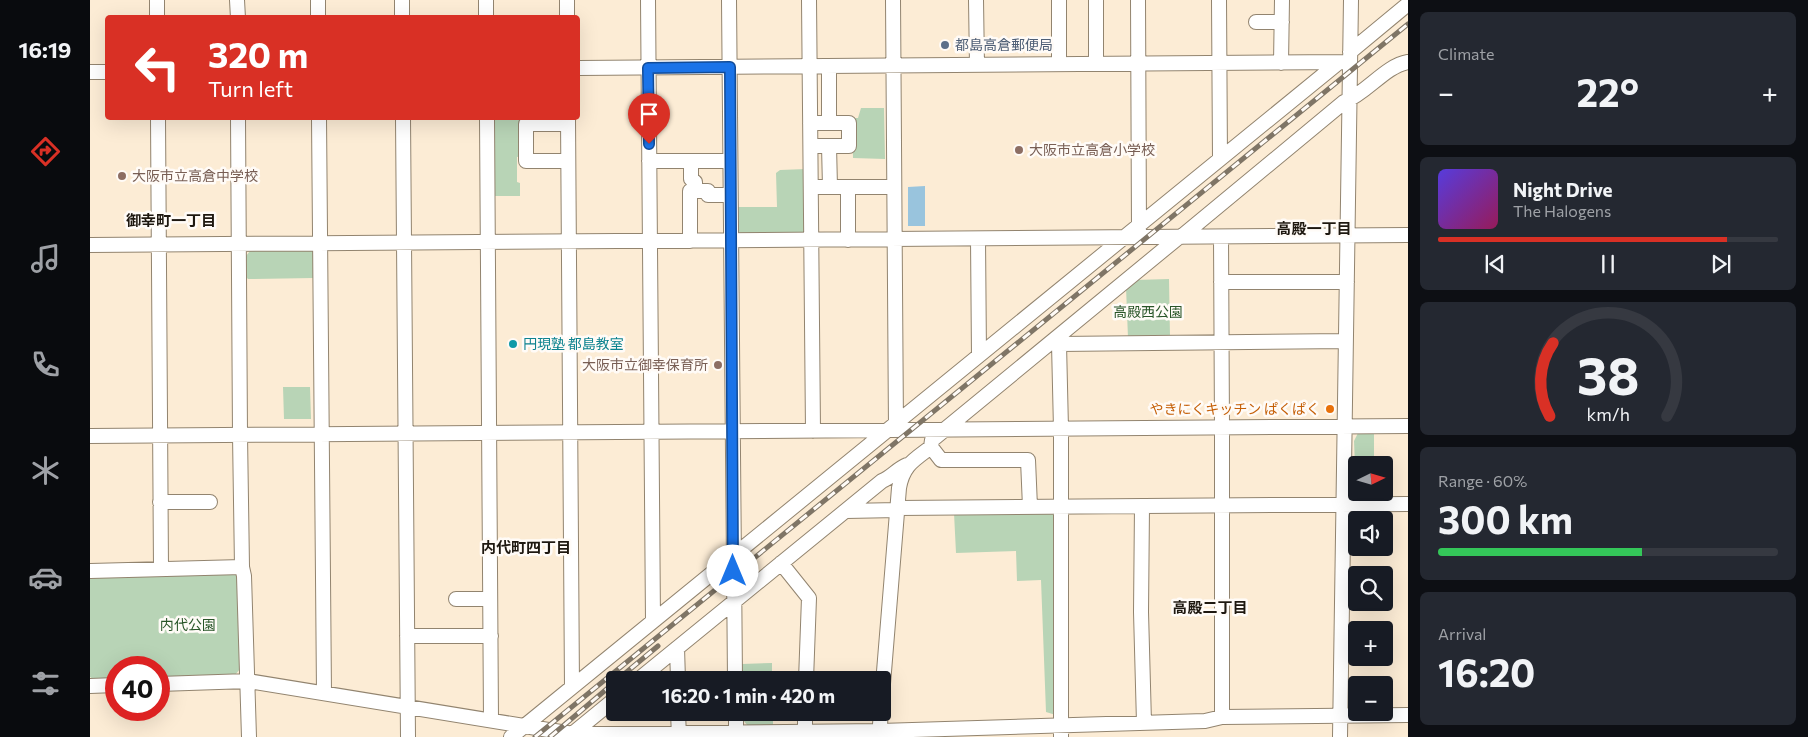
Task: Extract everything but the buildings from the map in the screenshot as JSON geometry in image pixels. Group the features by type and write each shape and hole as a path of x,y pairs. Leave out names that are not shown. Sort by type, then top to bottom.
{"street":[{"path":"157,0 157,15"},
{"path":"238,0 238,15"},
{"path":"318,0 318,15"},
{"path":"402,0 402,15"},
{"path":"486,0 486,15"},
{"path":"567,0 567,15"},
{"path":"648,0 653,621"},
{"path":"729,0 735,671"},
{"path":"809,0 813,431"},
{"path":"893,0 895,239 893,428"},
{"path":"976,0 977,65"},
{"path":"1058,0 1059,64"},
{"path":"1138,0 1140,231"},
{"path":"1219,0 1220,159"},
{"path":"1281,63 1282,0"},
{"path":"1340,737 1350,100 1346,59 1351,0"},
{"path":"1096,1 1096,64"},
{"path":"511,737 733,555 893,428 979,355 1124,238 1140,231 1220,159 1346,59 1408,4"},
{"path":"1256,22 1282,22"},
{"path":"580,68 1281,63 1346,59"},
{"path":"649,671 882,481 908,465 931,447 932,440 1058,341 1180,237 1338,107 1370,87 1394,67 1408,62"},
{"path":"829,66 829,123"},
{"path":"90,72 105,72"},
{"path":"158,120 161,569"},
{"path":"238,120 242,567 244,572 249,737"},
{"path":"319,120 324,693"},
{"path":"403,120 408,737"},
{"path":"487,120 491,720"},
{"path":"568,161 526,161 526,124 568,121 572,687"},
{"path":"810,123 849,123 849,146 810,146"},
{"path":"829,146 830,187"},
{"path":"649,161 730,161"},
{"path":"691,161 691,179 695,182 695,191"},
{"path":"811,187 894,187"},
{"path":"848,187 848,240"},
{"path":"690,241 690,191 708,191 708,195 730,195"},
{"path":"1140,231 1180,237 1408,236"},
{"path":"1220,237 1222,341 1222,717"},
{"path":"90,245 1124,238"},
{"path":"978,239 979,355"},
{"path":"1221,282 1347,282"},
{"path":"1058,341 1346,341"},
{"path":"1058,341 1061,429 1061,731"},
{"path":"90,436 813,431 893,428 945,430 1408,426"},
{"path":"931,447 942,460 1028,460 1030,507"},
{"path":"884,671 900,481 908,465"},
{"path":"160,502 210,502"},
{"path":"846,510 1408,504"},
{"path":"1142,506 1141,612 1144,723"},
{"path":"781,563 809,598 806,671"},
{"path":"90,571 242,567"},
{"path":"456,599 490,599"},
{"path":"407,636 491,636"},
{"path":"677,648 678,671"},
{"path":"170,684 248,681 491,720 571,736 736,735 804,732 879,734 1061,731 1144,723 1205,721 1222,717 1408,715"},
{"path":"90,686 105,685"},
{"path":"571,736 606,707"},
{"path":"678,721 679,735"},
{"path":"736,721 736,735"},
{"path":"804,732 805,721"},
{"path":"879,734 880,721"}],"green space":[{"path":"861,108 884,108 885,159 853,158 852,118 858,118"},
{"path":"493,120 536,120 523,121 523,156 517,157 517,182 520,183 520,196 494,196"},
{"path":"806,169 807,229 802,233 742,234 737,230 737,207 777,207 776,173 780,170"},
{"path":"311,250 313,252 313,278 247,278 246,256 250,251"},
{"name":"高殿西公園","path":"1169,279 1170,337 1128,338 1126,287 1135,280"},
{"path":"283,387 310,387 311,419 284,419"},
{"path":"1358,433 1374,433 1374,456 1355,456 1354,441"},
{"path":"1050,510 1055,516 1059,716 1046,712 1041,580 1017,581 1016,551 956,553 954,513"},
{"name":"内代公園","path":"233,572 238,577 240,669 235,675 170,677 170,656 105,656 105,678 93,679 90,677 90,577"},
{"path":"772,663 772,671 742,671 742,664"},
{"path":"744,721 773,721 773,726 748,726"}],"water":[{"path":"925,186 925,226 908,226 908,187"}],"railway":[{"path":"535,737 1408,24"},
{"path":"628,671 658,646"},
{"path":"550,737 606,690"}],"place":[{"name":"都島高倉郵便局","path":"945,45"},
{"name":"大阪市立高倉小学校","path":"1019,150"},
{"name":"大阪市立高倉中学校","path":"122,176"},
{"name":"円現塾 都島教室","path":"513,344"},
{"name":"大阪市立御幸保育所","path":"718,365"},
{"name":"やきにくキッチン ぱくぱく","path":"1330,409"}],"district":[{"name":"御幸町一丁目","path":"171,221"},
{"name":"高殿一丁目","path":"1314,229"},
{"name":"内代町四丁目","path":"526,548"},
{"name":"高殿二丁目","path":"1210,608"}],"route":[{"path":"649,144 648,68 730,67 733,571"}]}
